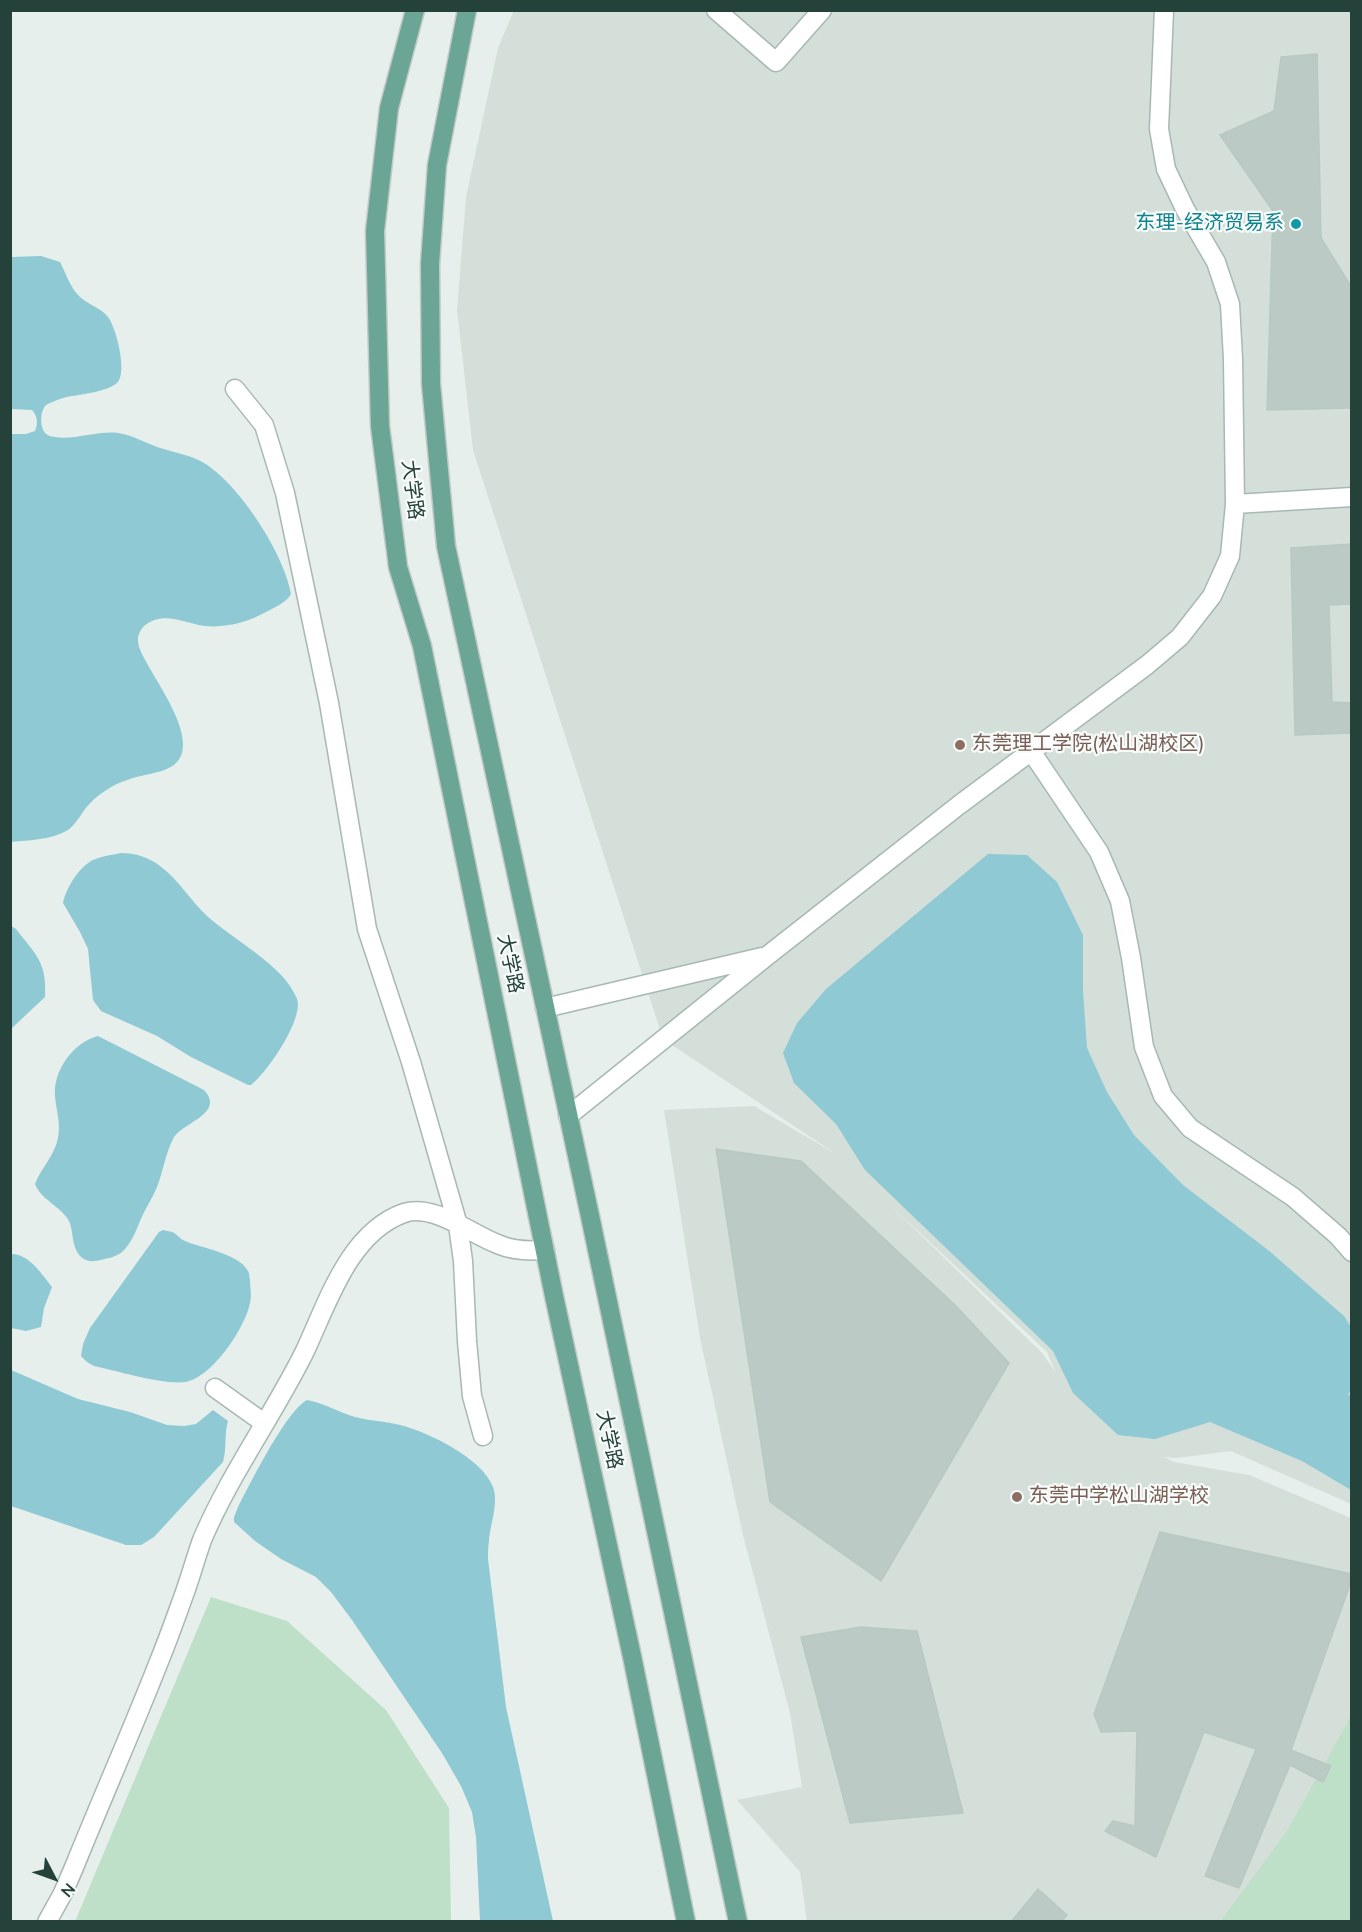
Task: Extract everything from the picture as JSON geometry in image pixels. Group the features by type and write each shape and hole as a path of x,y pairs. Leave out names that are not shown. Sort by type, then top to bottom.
{"main road":[{"name":"大学路","path":"415,10 389,108 375,231 380,426 398,567 422,646 545,1250 686,1922"},
{"name":"大学路","path":"467,10 436,165 430,264 431,384 446,546 738,1922"}],"street":[{"path":"716,10 776,63 822,10"},
{"path":"568,1116 767,956 1031,751 1146,665 1180,637 1212,596 1230,556 1235,504 1230,304 1216,262 1185,209 1166,170 1159,129 1164,10"},
{"path":"235,389 264,425 285,493 325,683 367,929 411,1062 458,1225 464,1261 472,1396 483,1436"},
{"path":"1235,504 1352,497"},
{"path":"1031,751 1099,852 1120,901 1144,1047 1163,1096 1190,1128 1293,1197 1338,1236 1352,1252"},
{"path":"545,1008 767,956"},
{"path":"47,1922 75,1865 159,1660 202,1541 227,1489 304,1353 332,1290 348,1262 378,1227 406,1212 422,1211 502,1246 525,1250 545,1250"},
{"path":"215,1388 264,1423"}],"shaded area":[{"name":"东莞理工学院(松山湖校区)","path":"514,10 1351,11 1351,1504 1231,1451 1177,1458 1164,1457 1174,1462 1249,1475 1351,1518 1351,1921 807,1921 800,1872 737,1800 802,1787 790,1713 743,1535 700,1338 664,1110 754,1106 836,1154 663,1039 473,450 457,310 466,197 498,48","holes":["887,1202 1047,1352 1056,1373 1043,1354"]}],"green space":[{"path":"211,1597 287,1621 386,1710 449,1808 451,1921 79,1922 76,1919"},
{"path":"1351,1716 1351,1921 1220,1922 1287,1831"}],"water":[{"path":"41,256 60,262 78,295 108,317 117,340 121,360 120,378 112,386 63,398 46,405 41,417 42,427 46,434 66,438 102,433 123,434 204,463 232,487 258,522 280,560 291,594 277,606 237,624 205,626 166,618 151,621 144,626 138,636 139,646 180,726 183,746 177,762 171,767 111,787 94,799 71,828 62,833 40,839 11,842 11,434 26,434 35,431 37,423 32,410 11,409 11,257"},
{"path":"121,853 142,856 160,866 173,877 207,916 270,964 291,987 297,999 298,1008 290,1032 266,1069 251,1085 191,1057 157,1036 101,1011 93,1000 88,949 63,903 74,878 88,863"},
{"path":"988,854 1027,855 1057,882 1083,935 1083,991 1087,1048 1107,1092 1134,1135 1183,1185 1268,1250 1344,1316 1351,1327 1351,1389 1348,1395 1352,1395 1351,1490 1302,1461 1210,1422 1155,1439 1118,1435 1073,1393 1053,1351 865,1170 836,1124 794,1083 783,1053 797,1023 826,989"},
{"path":"11,926 16,929 39,960 44,975 45,997 11,1029"},
{"path":"98,1036 204,1090 210,1105 206,1112 173,1139 157,1187 128,1245 117,1255 92,1261 80,1256 77,1252 69,1221 38,1190 35,1184 58,1138 55,1086 61,1067 81,1044"},
{"path":"163,1230 190,1243 228,1255 243,1265 249,1275 250,1303 242,1325 216,1362 206,1371 185,1382 153,1380 94,1366 81,1356 90,1328 159,1232"},
{"path":"11,1254 29,1261 52,1287 44,1308 41,1327 26,1331 11,1328"},
{"path":"11,1370 78,1399 130,1412 167,1425 196,1424 213,1410 228,1421 223,1462 154,1537 141,1545 126,1545 11,1506"},
{"path":"307,1400 355,1417 412,1428 439,1440 478,1466 493,1487 495,1507 488,1559 506,1707 553,1921 480,1921 476,1837 472,1812 461,1786 442,1753 331,1592 316,1577 281,1559 255,1541 234,1522 238,1507 269,1449 289,1418"}],"building":[{"name":"东理-经济贸易系","path":"1317,54 1321,238 1352,288 1352,408 1267,410 1273,211 1220,135 1274,111 1281,57"},
{"path":"1352,544 1352,604 1329,605 1332,702 1352,703 1352,733 1295,735 1291,548"},
{"path":"716,1149 801,1161 956,1306 1009,1363 881,1581 770,1502"},
{"path":"1160,1532 1352,1574 1291,1750 1331,1766 1323,1782 1290,1765 1239,1888 1205,1876 1256,1749 1204,1732 1156,1857 1105,1831 1113,1821 1135,1826 1137,1731 1101,1732 1094,1714"},
{"path":"861,1627 917,1631 963,1813 850,1823 801,1637"},
{"path":"1038,1889 1067,1915 1061,1922 1011,1922"}],"place":[{"name":"东理-经济贸易系","path":"1296,224"},
{"name":"东莞理工学院(松山湖校区)","path":"960,745"},
{"name":"东莞中学松山湖学校","path":"1017,1497"}]}
